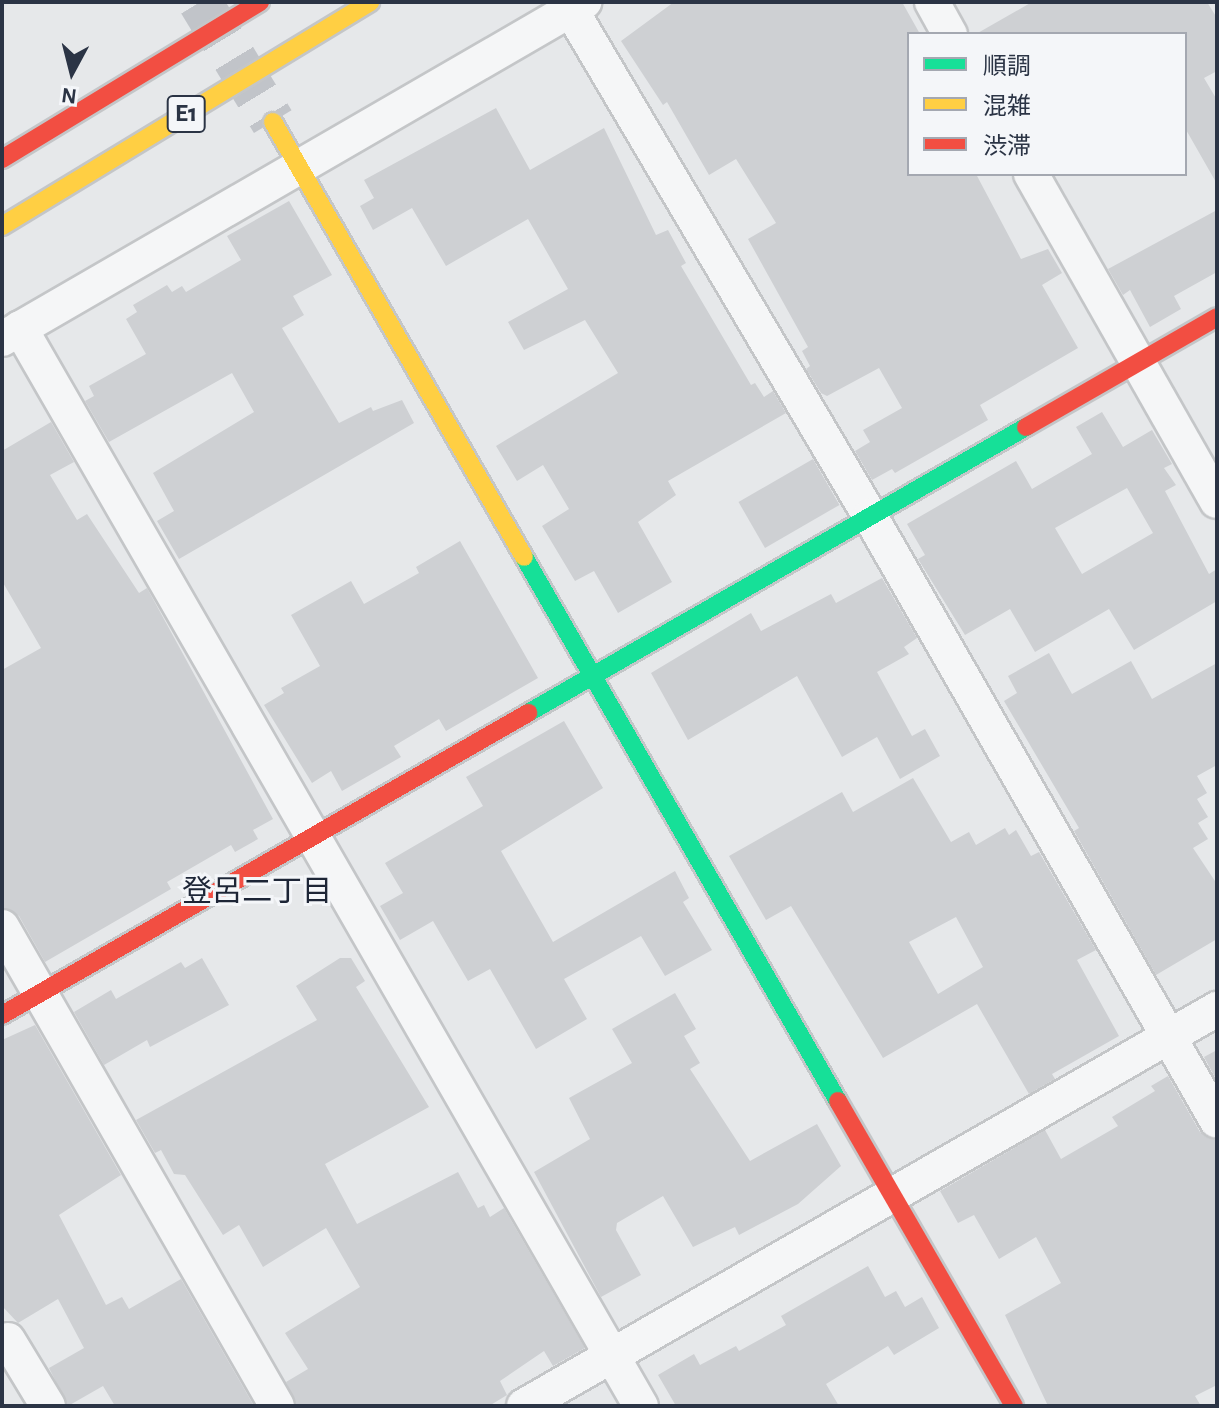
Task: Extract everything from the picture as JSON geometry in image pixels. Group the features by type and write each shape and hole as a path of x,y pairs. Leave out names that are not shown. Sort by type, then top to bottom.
{"main road":[{"name":"E1","path":"2,159 260,2"},
{"name":"E1","path":"2,226 370,2"},
{"path":"273,122 1014,1406"},
{"path":"2,1015 1217,317"}],"street":[{"path":"932,2 949,32"},
{"path":"641,1406 314,836 11,334 297,165 578,6 1217,1121"},
{"path":"1032,176 1217,501"},
{"path":"2,927 277,1406"},
{"path":"524,1406 1217,1009"},
{"path":"8,1340 48,1406"}],"building":[{"path":"674,2 902,2 919,32 907,32 907,176 977,176 1021,259 1048,249 1062,273 1042,285 1078,348 980,405 988,420 895,473 892,469 872,480 855,451 870,442 863,430 902,408 879,368 827,396 821,393 806,369 810,366 802,351 808,347 748,239 776,223 736,159 709,175 667,102 663,105 621,41"},
{"path":"1032,2 1207,2 1217,18 1217,71 1204,78 1217,100 1217,184 1187,132 1187,32 980,32"},
{"path":"496,108 530,170 604,128 656,235 668,230 686,263 681,266 751,385 755,383 764,397 773,391 786,413 668,481 676,495 638,522 672,582 618,613 594,571 575,581 542,526 569,509 543,465 517,481 496,446 618,373 585,320 524,350 508,322 568,289 528,219 446,266 412,208 373,230 360,206 374,198 364,180"},
{"path":"289,201 332,275 293,296 304,315 282,328 339,423 371,407 373,411 402,400 414,423 179,559 157,521 174,511 153,473 254,412 232,373 109,442 85,401 94,396 89,386 146,354 126,319 137,312 133,305 167,285 172,292 182,286 186,292 241,260 227,236"},
{"path":"1217,210 1217,272 1174,296 1181,309 1150,327 1130,290 1123,295 1108,269"},
{"path":"1102,412 1123,447 1152,430 1172,464 1164,468 1176,485 1165,491 1209,574 1217,569 1217,601 1134,650 1109,609 1035,652 1010,609 965,635 918,559 925,555 907,524 1016,461 1032,489 1092,454 1076,427","holes":["1127,488 1153,533 1082,574 1055,528"]},
{"path":"51,422 74,462 50,475 77,520 87,514 139,593 147,588 273,819 253,830 258,839 235,852 231,845 167,882 171,889 45,962 19,916 2,907 2,670 41,648 2,581 2,451"},
{"path":"813,459 840,505 765,548 739,502"},
{"path":"460,541 538,678 446,731 439,719 394,746 401,757 342,791 331,771 312,783 264,705 284,693 281,688 320,666 291,615 351,581 364,604 419,573 416,567"},
{"path":"882,578 917,638 904,647 909,654 877,672 912,736 925,729 940,756 900,779 877,737 842,757 797,676 688,740 651,673 751,613 761,631 831,594 836,603"},
{"path":"1049,653 1072,694 1131,661 1152,699 1217,663 1217,765 1197,776 1207,793 1197,799 1208,817 1198,823 1208,839 1193,848 1217,884 1217,939 1156,975 1074,831 1079,828 1004,701 1017,693 1008,676"},
{"path":"564,721 603,788 501,851 553,942 675,871 689,898 683,902 712,950 665,976 641,936 564,979 587,1019 536,1049 490,969 468,981 433,921 400,940 380,906 403,893 385,863 483,806 466,777"},
{"path":"913,778 951,842 969,832 976,845 1005,828 1009,835 1016,830 1031,856 1039,852 1096,950 1077,960 1119,1036 1052,1074 1055,1079 1029,1094 977,1004 883,1058 791,906 766,920 729,856 842,792 853,812","holes":["956,917 983,967 938,994 909,942"]},
{"path":"202,958 229,1005 150,1047 147,1040 104,1065 74,1012 111,990 116,999 181,962 185,968"},
{"path":"340,958 351,958 365,981 356,987 429,1107 325,1164 357,1224 458,1172 478,1208 484,1205 490,1217 504,1208 585,1348 553,1366 544,1351 500,1381 507,1395 489,1406 297,1406 286,1382 308,1369 285,1333 360,1287 326,1228 263,1267 239,1225 223,1235 185,1175 174,1174 161,1150 155,1153 136,1120 317,1020 296,986"},
{"path":"675,993 696,1029 684,1036 700,1063 690,1069 750,1161 817,1124 841,1166 798,1204 739,1235 735,1227 693,1247 663,1196 617,1223 616,1230 641,1275 601,1297 534,1172 590,1139 569,1098 632,1063 612,1029"},
{"path":"35,1025 121,1175 59,1215 106,1305 122,1297 129,1309 181,1279 254,1406 115,1406 103,1386 68,1406 49,1368 84,1348 58,1299 18,1323 2,1306 2,1040"},
{"path":"1217,1050 1217,1081 1204,1057"},
{"path":"1168,1076 1200,1132 1217,1141 1217,1385 1195,1396 1201,1406 1048,1406 1005,1315 1061,1283 1036,1237 999,1259 974,1215 958,1223 940,1191 1045,1130 1061,1159 1118,1126 1112,1117 1155,1091 1151,1086"},
{"path":"868,1266 885,1297 896,1291 905,1307 922,1297 939,1328 894,1355 888,1346 826,1384 839,1406 676,1406 658,1375 694,1354 700,1365 736,1346 739,1351 786,1325 781,1316"}],"tunnel":[{"path":"200,2 273,122"}],"traffic: fast":[{"path":"528,713 1026,427"},
{"path":"524,557 838,1101"}],"traffic: slow":[{"path":"2,226 370,2"},
{"path":"273,122 524,557"}],"traffic: jam":[{"path":"2,159 260,2"},
{"path":"1026,427 1217,317"},
{"path":"2,1015 528,713"},
{"path":"838,1101 1014,1406"}],"district":[{"name":"登呂二丁目","path":"257,892"}]}
